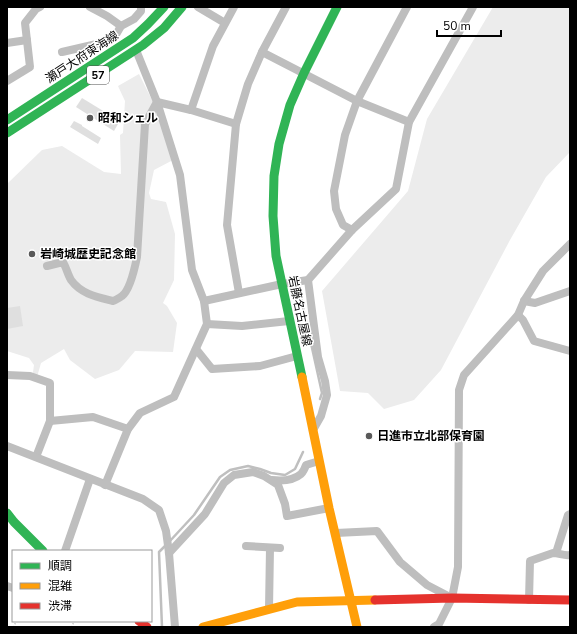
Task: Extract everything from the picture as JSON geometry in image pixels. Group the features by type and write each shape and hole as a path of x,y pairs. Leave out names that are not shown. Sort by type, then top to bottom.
{"main road":[{"name":"瀬戸大府東海線","path":"7,120 132,38 164,7"},
{"name":"瀬戸大府東海線","path":"7,134 136,50 158,33 182,7"},
{"name":"岩藤名古屋線","path":"337,7 290,104 279,144 274,176 273,216 276,256 289,320 329,508 357,627"},
{"path":"7,513 40,550"},
{"path":"203,627 296,602 452,598 570,600"}],"street":[{"path":"7,81 30,67 25,23 36,9 40,7"},
{"path":"90,7 108,16 121,26"},
{"path":"62,52 101,43 114,38 121,26 134,19 141,11 141,7"},
{"path":"198,7 225,23"},
{"path":"191,110 213,46 234,7"},
{"path":"238,293 227,225 236,124 248,84 262,52 286,7"},
{"path":"352,230 343,225 340,220 336,209 334,191 345,135 357,100 407,7"},
{"path":"204,301 282,284 308,280 352,230 396,189 409,122 472,7"},
{"path":"7,43 27,40"},
{"path":"105,485 128,429 140,413 174,397 208,324 204,301 192,270 180,175 157,102 136,50"},
{"path":"262,52 357,100 409,122"},
{"path":"157,102 191,110 236,124"},
{"path":"47,266 63,262 71,279 81,290 91,295 113,301 123,296 131,282 137,257 145,124 157,102"},
{"path":"434,627 439,624 452,598 458,568 459,390 464,375 518,315 524,301 543,271 570,244"},
{"path":"308,280 318,356 327,395 321,416 313,430"},
{"path":"524,301 535,303 570,291"},
{"path":"518,315 523,320 534,341 570,351"},
{"path":"208,324 242,326 289,320"},
{"path":"196,349 212,369 260,366 297,356"},
{"path":"7,375 30,376 50,383 50,421 36,458"},
{"path":"50,421 93,417 128,429"},
{"path":"7,446 143,499 159,510 167,538 175,627"},
{"path":"271,480 282,481 294,478 302,473 306,465 319,461"},
{"path":"168,550 205,514 224,483 234,475 253,472 264,476 278,485 285,504 287,516 329,508"},
{"path":"65,550 90,479"},
{"path":"556,553 568,515 570,514"},
{"path":"336,533 377,531 400,562 427,585 452,598"},
{"path":"246,546 280,548"},
{"path":"269,609 270,548"},
{"path":"529,600 530,561 556,553 566,556 570,555"}],"shaded area":[{"path":"493,7 570,7 570,152 546,177 510,240 441,370 414,400 384,409 368,393 340,391 322,291 408,191 427,119"},
{"path":"139,74 155,106 173,160 154,170 149,193 151,199 166,202 175,234 174,280 163,303 167,306 177,323 173,352 135,351 119,370 95,379 70,360 64,349 41,363 37,377 32,379 34,365 29,358 7,351 7,184 42,150 62,146 104,172 121,174 120,135 123,133 125,101 118,86"}],"building":[{"path":"82,98 118,120 118,124 114,131 76,107"},
{"path":"74,121 101,138 98,144 70,127"},
{"path":"20,306 23,326 7,329 7,308"}],"waterway":[{"path":"299,289 322,393 320,399"},
{"path":"169,542 194,515 220,477 230,470 248,466 271,473 285,475 295,469 303,452"},
{"path":"162,627 159,552 166,545"}],"traffic: fast":[{"path":"7,120 133,38 164,7"},
{"path":"7,133 143,45 164,28 182,7"},
{"path":"302,377 276,256 273,216 274,176 279,144 290,105 304,73 337,7"},
{"path":"7,513 42,550"}],"traffic: slow":[{"path":"302,377 329,508 357,627"},
{"path":"203,627 297,602 375,600"}],"traffic: jam":[{"path":"375,600 452,598 570,600"},
{"path":"140,622 147,627"}],"place":[{"name":"昭和シェル","path":"90,118"},
{"name":"岩崎城歴史記念館","path":"32,254"},
{"name":"日進市立北部保育園","path":"369,436"}]}
